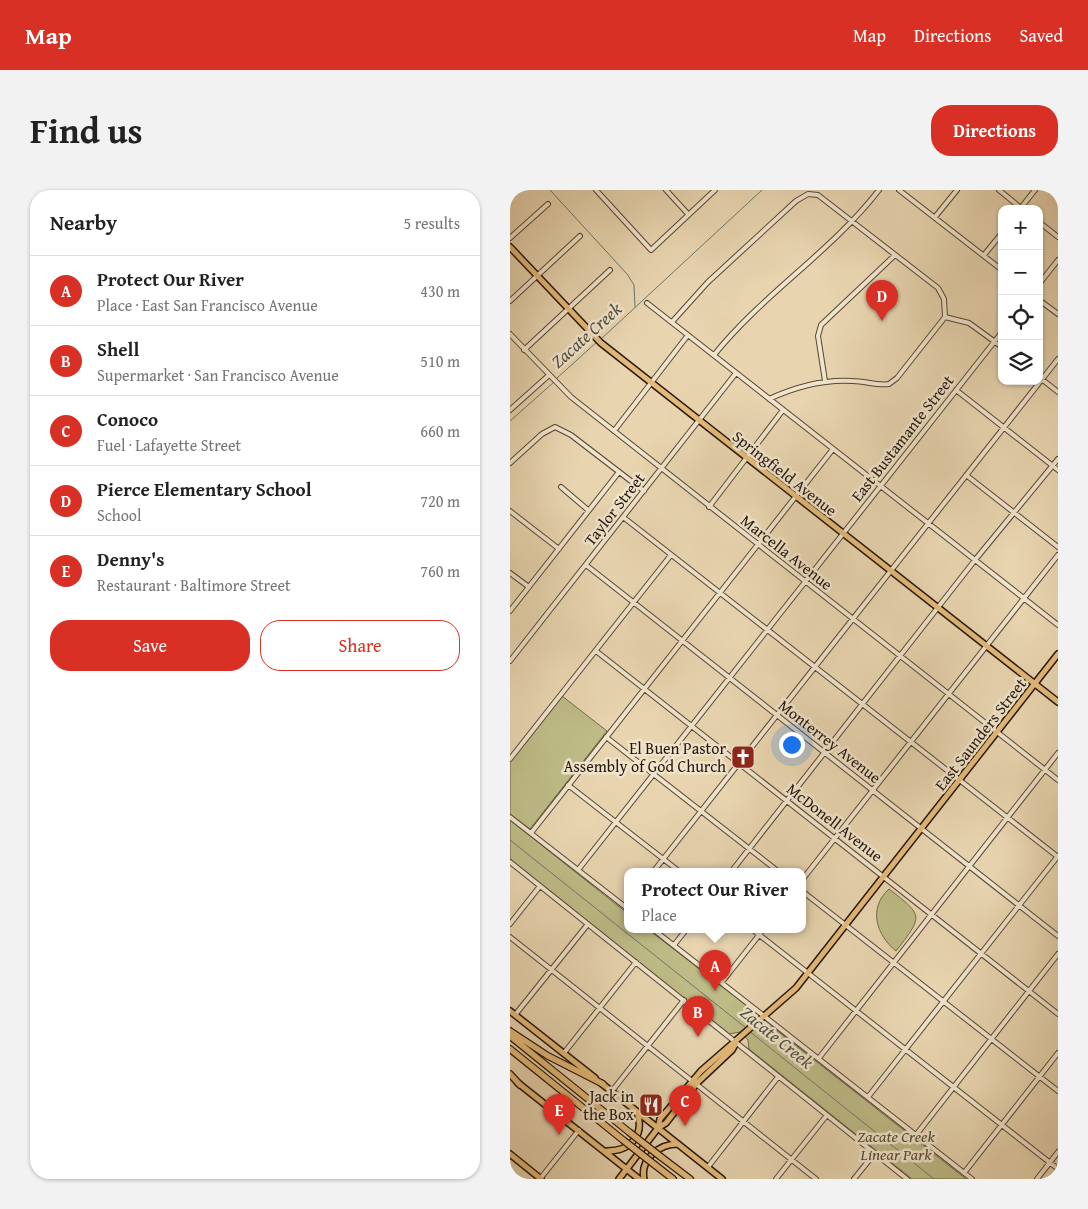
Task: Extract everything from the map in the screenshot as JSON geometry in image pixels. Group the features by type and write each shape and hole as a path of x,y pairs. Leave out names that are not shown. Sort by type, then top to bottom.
{"highway":[{"path":"510,1031 548,1056 603,1084"},
{"path":"510,1036 690,1179"},
{"path":"510,1049 673,1179"},
{"path":"510,1075 520,1085"}],"main road":[{"name":"Springfield Avenue","path":"510,247 594,338 1058,702"},
{"name":"East Saunders Street","path":"619,1179 658,1128 666,1123 694,1083 732,1050 736,1043 789,995 1058,654"},
{"path":"510,1011 722,1179"},
{"path":"520,1085 607,1151 640,1179"},
{"path":"607,1151 620,1150 631,1144 640,1128 637,1112"},
{"path":"644,1179 644,1167 655,1150 666,1144 678,1144"},
{"path":"510,1154 540,1179"}],"street":[{"path":"596,190 651,250 715,190"},
{"path":"666,190 688,214"},
{"path":"714,355 751,314 853,222 879,190"},
{"path":"899,190 998,267"},
{"path":"935,217 957,190"},
{"path":"998,190 1017,205"},
{"path":"1023,205 1035,190"},
{"path":"672,322 703,287 796,201 808,194 818,195 941,292 945,303 945,317 897,378 889,384 851,380 824,381 790,389 769,399"},
{"path":"510,238 548,204"},
{"path":"1043,225 1058,237"},
{"path":"510,301 580,236"},
{"path":"984,255 998,237"},
{"path":"824,381 818,336 821,325 895,255"},
{"path":"1043,279 1058,260"},
{"path":"524,350 610,270"},
{"path":"647,303 1058,625"},
{"path":"1043,303 1058,314"},
{"path":"945,317 969,323 998,344"},
{"name":"Marcella Avenue","path":"510,334 557,386 1058,780"},
{"path":"614,431 688,335"},
{"name":"East Bustamante Street","path":"578,870 998,337"},
{"path":"1043,376 1058,359"},
{"name":"Taylor Street","path":"510,661 736,373"},
{"path":"510,410 549,377"},
{"path":"1043,380 1058,392"},
{"path":"656,868 927,522 1004,428 1036,385"},
{"path":"956,390 1058,470"},
{"path":"709,507 784,410"},
{"path":"510,463 542,434 555,427 571,435 644,491"},
{"path":"531,833 833,449"},
{"path":"734,868 937,608 1058,458"},
{"path":"510,611 619,472"},
{"path":"966,475 1058,547"},
{"path":"561,487 588,510"},
{"path":"510,511 559,549"},
{"path":"623,517 1058,856 868,1097"},
{"path":"510,759 672,555"},
{"path":"806,875 1058,555"},
{"name":"Monterrey Avenue","path":"586,565 1058,936"},
{"path":"510,572 529,587"},
{"name":"McDonell Avenue","path":"596,651 1058,1014"},
{"path":"606,737 774,868"},
{"path":"819,1058 1058,752"},
{"path":"568,785 675,868"},
{"path":"510,817 624,905"},
{"path":"510,862 907,1179"},
{"path":"510,924 540,886"},
{"path":"806,893 1058,1091"},
{"path":"516,1015 588,924"},
{"path":"658,933 972,1179"},
{"path":"674,945 684,933"},
{"path":"722,982 759,934 1058,1169"},
{"path":"510,937 816,1179"},
{"path":"916,1135 1058,954"},
{"path":"564,1053 636,962"},
{"path":"612,1091 684,1000"},
{"path":"964,1173 1058,1053"},
{"path":"708,1167 778,1077"},
{"path":"776,1179 827,1115"},
{"path":"540,1179 579,1130"},
{"path":"1037,1179 1058,1152"},
{"path":"854,1179 875,1153"}],"green space":[{"path":"562,696 607,731 530,829 510,814 510,762"},
{"name":"Zacate Creek Linear Park","path":"510,820 624,911 624,933 653,933 750,1008 753,1020 760,1029 771,1026 966,1179 912,1179 749,1049 748,1040 740,1032 729,1034 510,859"},
{"path":"889,889 909,905 916,917 911,930 896,951 889,945 879,929 877,921 878,904 882,896"}],"waterway":[{"name":"Zacate Creek","path":"550,190 627,274 634,285 635,307"},
{"path":"601,339 762,190"},
{"name":"Zacate Creek","path":"556,379 598,341"},
{"name":"Zacate Creek","path":"510,421 554,382"},
{"name":"Zacate Creek","path":"510,840 624,931"},
{"name":"Zacate Creek","path":"627,933 746,1028"},
{"name":"Zacate Creek","path":"749,1031 934,1179"}],"place":[{"name":"Pierce Elementary School","path":"882,321"},
{"name":"El Buen Pastor Assembly of God Church","path":"743,757"},
{"name":"Protect Our River","path":"715,991"},
{"name":"Shell","path":"698,1037"},
{"name":"Jack in the Box","path":"651,1105"},
{"name":"Conoco","path":"685,1126"},
{"name":"Denny's","path":"559,1135"}]}
